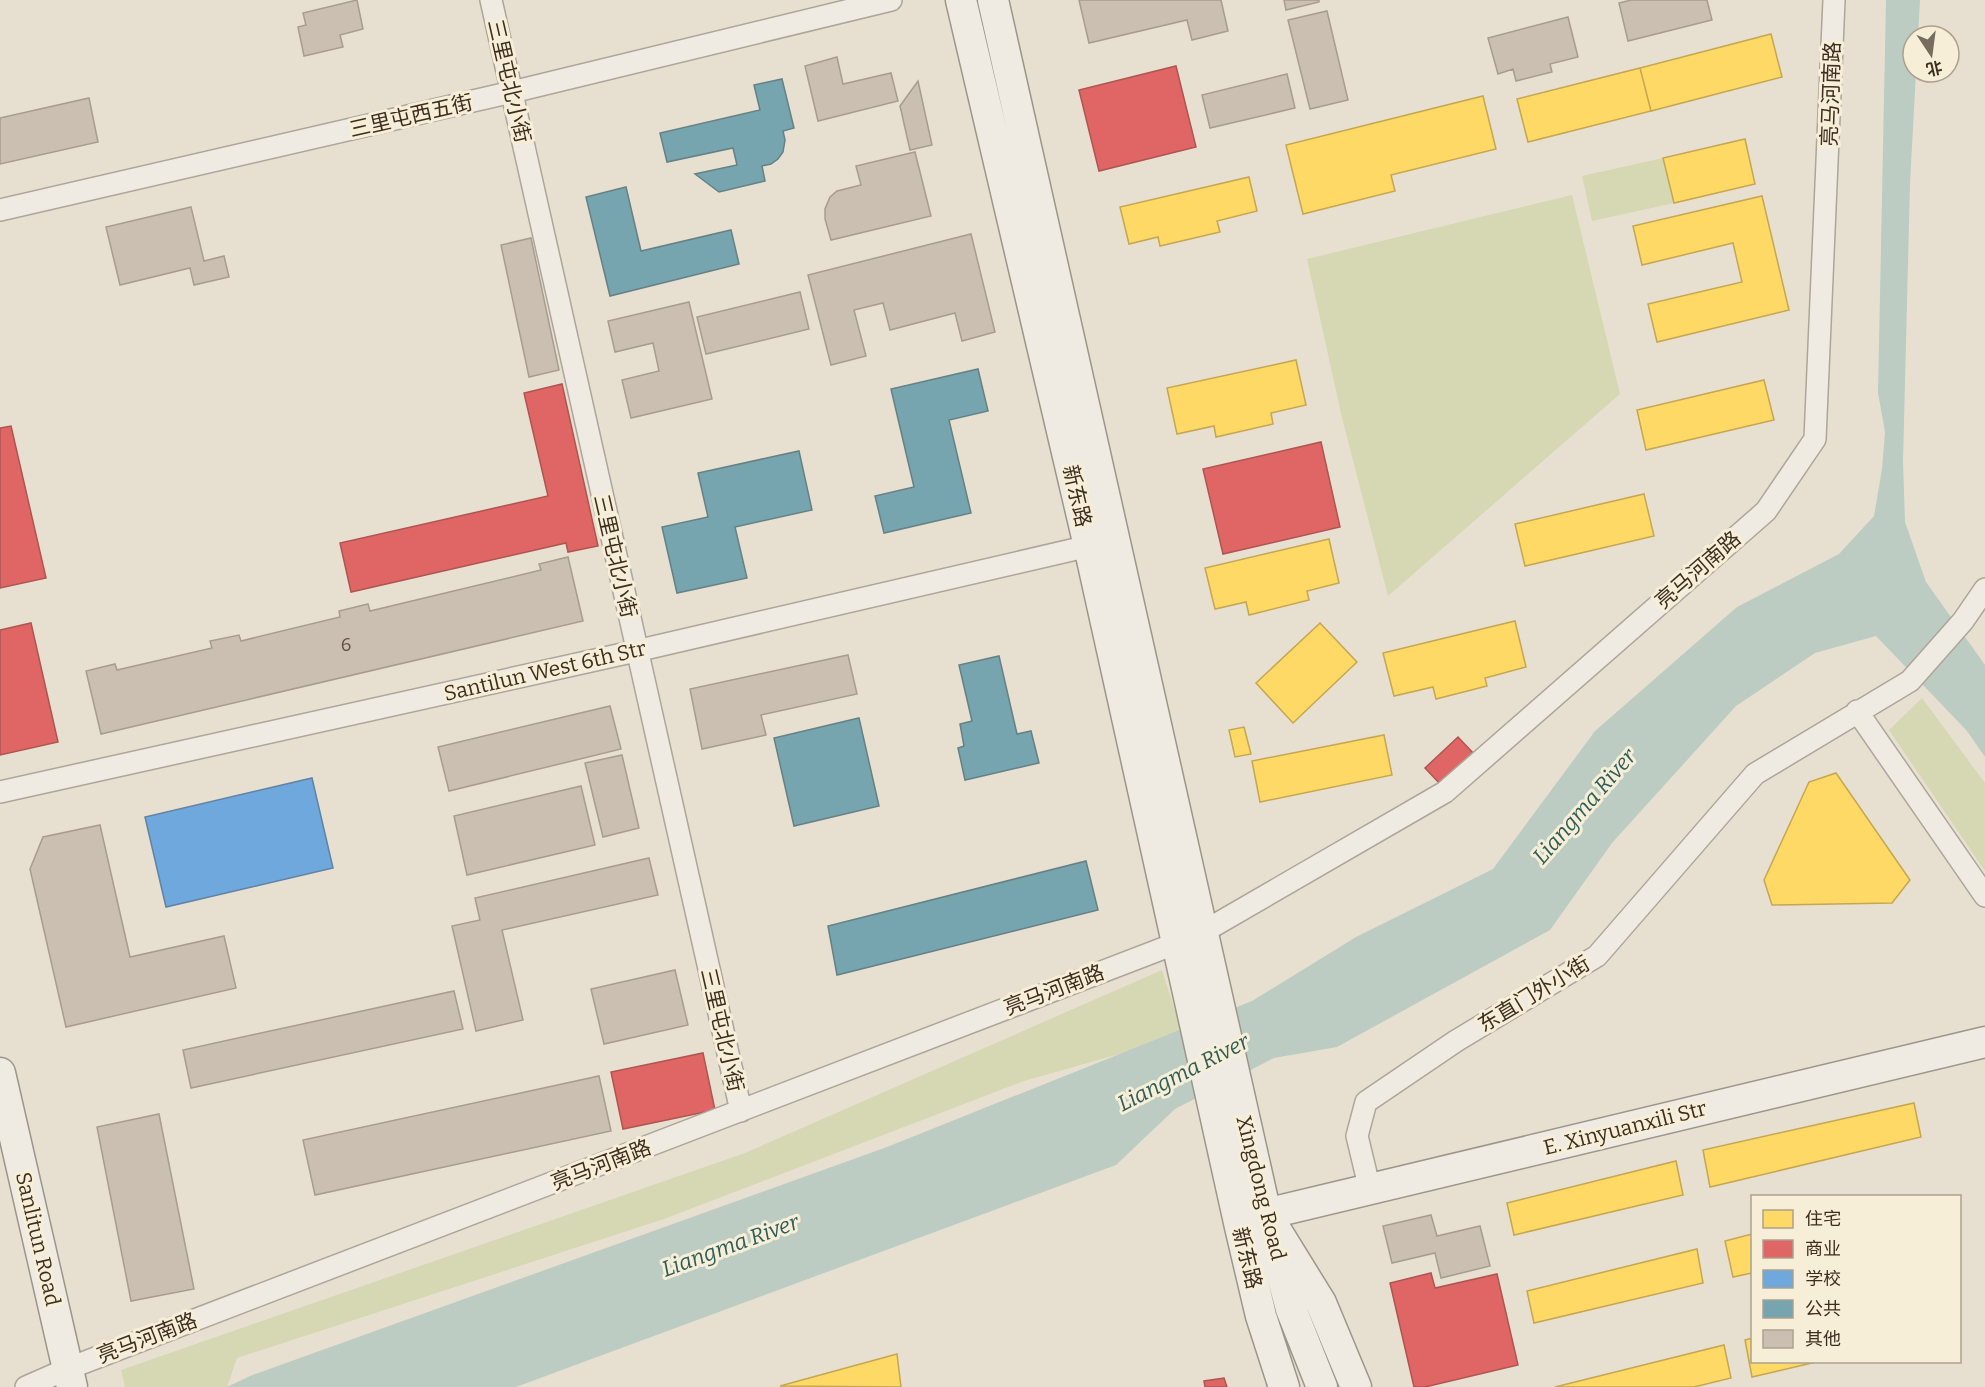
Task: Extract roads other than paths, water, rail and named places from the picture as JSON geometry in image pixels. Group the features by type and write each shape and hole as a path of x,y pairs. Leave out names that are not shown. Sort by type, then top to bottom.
{"main road":[{"name":"新东路","path":"961,0 1089,546 1190,937"},
{"name":"新东路","path":"993,0 1200,988"},
{"name":"Xingdong Road","path":"1200,988 1230,1123 1266,1215 1291,1310 1322,1387"},
{"name":"E. Xinyuanxili Str","path":"1266,1215 1985,1042"},
{"name":"Sanlitun Road","path":"0,1073 69,1378"},
{"name":"新东路","path":"1230,1123 1262,1316 1284,1387"},
{"path":"1266,1215 1322,1303 1356,1387"}],"street":[{"name":"三里屯北小街","path":"491,0 741,1111"},
{"name":"三里屯西五街","path":"0,210 512,92 891,0"},
{"name":"亮马河南路","path":"26,1387 69,1378 741,1111 1190,937 1445,792 1766,511 1815,439 1834,0"},
{"name":"Santilun West 6th Str","path":"0,792 636,651 1089,546"},
{"name":"东直门外小街","path":"1370,1190 1357,1137 1366,1102 1456,1041 1597,956 1755,774 1910,681 1963,621 1985,589"},
{"path":"1857,711 1985,896"}],"water":[{"name":"Liangma River","path":"1886,0 1920,0 1919,24 1901,24 1901,84 1915,84 1910,184 1903,462 1905,522 1926,582 1985,665 1985,757 1967,731 1876,636 1815,653 1736,706 1612,843 1550,930 1337,1047 1274,1058 1175,1109 1116,1165 516,1387 227,1387 250,1376 887,1147 1252,1001 1356,937 1493,869 1595,731 1737,607 1839,554 1874,516 1882,469 1885,432 1878,393"}]}
